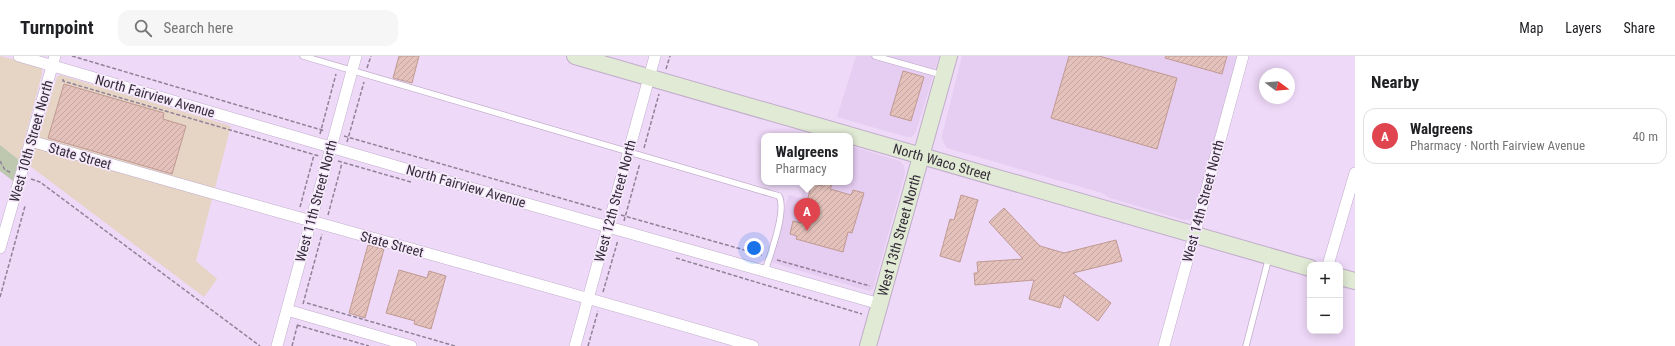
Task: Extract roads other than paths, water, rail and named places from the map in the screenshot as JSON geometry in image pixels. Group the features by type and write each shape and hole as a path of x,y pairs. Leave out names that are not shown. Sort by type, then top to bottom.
{"street":[{"name":"North Fairview Avenue","path":"19,56 54,61 317,143 880,304"},
{"name":"West 11th Street North","path":"278,346 306,220 331,147 356,56"},
{"name":"North Waco Street","path":"575,56 842,133"},
{"name":"West 12th Street North","path":"575,346 629,151 656,79 655,56"},
{"name":"West 13th Street North","path":"868,346 949,56"},
{"name":"West 14th Street North","path":"1164,346 1243,56"},
{"name":"West 10th Street North","path":"0,248 3,227 31,141 54,61"},
{"name":"North Waco Street","path":"853,136 1307,267"},
{"name":"State Street","path":"31,141 306,220 589,297 753,346"},
{"path":"1329,262 1355,173"},
{"path":"1343,278 1355,281"},
{"path":"287,310 411,346"}],"lane":[{"path":"303,56 642,154 779,196 782,202 776,235 765,271"},
{"path":"875,56 943,76"},
{"path":"1246,346 1269,256"}],"place":[{"name":"Walgreens","path":"807,231"}]}
